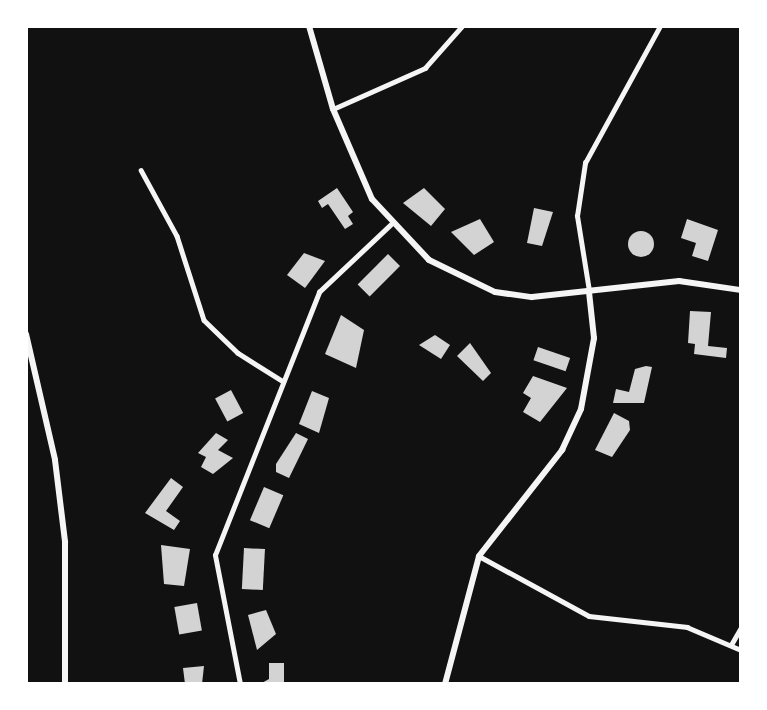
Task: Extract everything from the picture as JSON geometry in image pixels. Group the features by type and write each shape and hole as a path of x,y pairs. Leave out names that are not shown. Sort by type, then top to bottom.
{"street":[{"path":"309,26 333,109 390,225 429,260 495,292 532,297 679,281 741,290"},
{"path":"333,109 425,68 462,26"},
{"path":"445,684 479,556 573,429 591,376 589,292 577,216 585,163 660,26"},
{"path":"141,170 177,236 204,320 229,345 281,380"},
{"path":"240,684 215,555 281,380 319,292 390,225"},
{"path":"26,334 55,460 65,542 65,684"},
{"path":"479,556 589,616 687,626 741,650"},
{"path":"731,645 741,628"}],"building":[{"path":"337,188 353,212 348,216 353,224 345,229 328,204 322,208 318,201"},
{"path":"424,188 445,209 431,226 403,203"},
{"path":"534,208 553,212 542,246 527,243"},
{"path":"480,219 494,242 474,255 451,232"},
{"path":"687,219 718,230 708,261 692,256 696,243 681,238"},
{"path":"641,231 650,235 654,244 650,253 641,257 632,253 628,244 632,235"},
{"path":"304,253 325,261 305,288 287,275"},
{"path":"388,254 400,266 370,296 358,284"},
{"path":"690,311 711,312 708,346 727,348 726,358 694,354 695,344 688,343"},
{"path":"341,315 364,330 356,368 325,354"},
{"path":"435,335 450,345 441,359 419,345"},
{"path":"470,343 491,373 483,381 457,356"},
{"path":"538,347 570,358 566,371 533,360"},
{"path":"652,367 644,403 613,403 616,389 629,392 635,369"},
{"path":"533,376 567,388 540,422 523,412 531,398 523,393"},
{"path":"231,390 243,413 227,421 215,398"},
{"path":"312,391 329,398 319,433 299,424"},
{"path":"614,413 629,421 630,430 612,457 595,450"},
{"path":"216,433 228,440 218,450 233,458 213,474 201,467 206,457 198,453"},
{"path":"296,433 308,439 289,478 276,472 276,464"},
{"path":"171,478 183,487 166,511 180,521 174,530 145,513"},
{"path":"264,487 283,495 269,528 250,520"},
{"path":"161,545 190,549 184,586 164,584"},
{"path":"244,548 265,549 263,590 242,589"},
{"path":"197,603 202,631 179,635 174,607"},
{"path":"266,610 276,634 257,650 248,615"},
{"path":"269,663 284,663 284,684 260,684 269,679"},
{"path":"204,666 202,684 185,684 183,668"}]}
